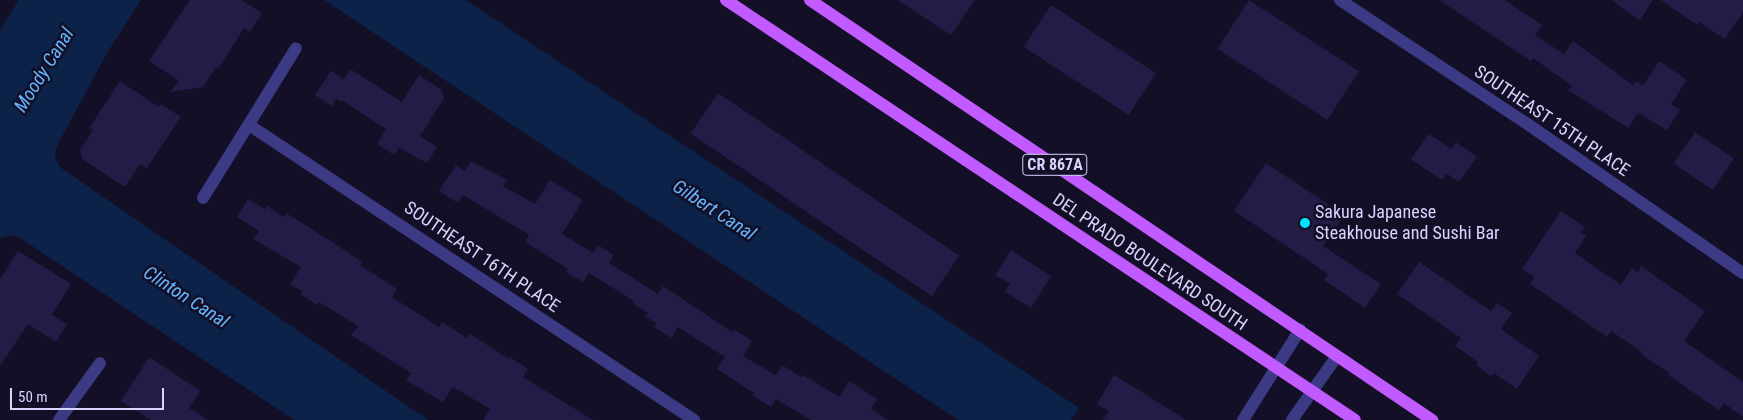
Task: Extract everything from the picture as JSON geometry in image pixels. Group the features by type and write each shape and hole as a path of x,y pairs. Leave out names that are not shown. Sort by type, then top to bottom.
{"main road":[{"name":"DEL PRADO BOULEVARD SOUTH","path":"726,0 1354,420"},
{"name":"DEL PRADO BOULEVARD SOUTH","path":"810,0 1432,420"}],"street":[{"name":"SOUTHEAST 15TH PLACE","path":"1340,0 1529,125 1743,273"},
{"path":"203,198 296,48"},
{"name":"SOUTHEAST 16TH PLACE","path":"249,125 694,420"},
{"path":"1243,420 1300,330"},
{"path":"1292,420 1337,356"},
{"path":"59,420 100,363"}],"water":[{"path":"19,0 141,0 107,53 59,142 55,152 56,160 61,168 428,420 294,420 23,240 13,235 0,238 0,30"},
{"name":"Gilbert Canal","path":"324,0 466,0 1079,408 1071,420 958,420"}],"building":[{"path":"190,0 241,0 262,13 250,32 244,28 218,69 216,67 203,87 170,92 179,81 149,61"},
{"path":"898,0 975,0 951,35"},
{"path":"1249,0 1359,71 1327,120 1217,49"},
{"path":"1439,0 1505,0 1542,25 1535,35 1564,54 1573,41 1633,85 1636,81 1643,86 1659,61 1687,80 1671,104 1680,110 1667,130 1638,113 1628,128 1568,90 1572,86 1533,58 1531,61 1529,60"},
{"path":"1611,0 1653,0 1640,20"},
{"path":"1661,0 1743,0 1743,12 1725,39 1699,22 1697,25"},
{"path":"1051,5 1156,73 1129,115 1024,47"},
{"path":"350,69 402,102 419,75 442,90 444,98 420,136 437,147 427,163 399,148 394,155 377,144 386,129 342,100 341,102 336,99 332,106 315,95 331,71 344,79"},
{"path":"120,81 159,107 161,104 181,117 147,168 140,164 125,187 82,159 80,150 93,130 89,128"},
{"path":"718,93 959,256 932,296 691,134"},
{"path":"1695,132 1734,158 1713,190 1674,164"},
{"path":"1429,134 1451,149 1456,142 1477,157 1459,182 1446,173 1442,180 1411,159"},
{"path":"471,161 507,180 503,186 535,204 550,180 583,200 562,234 593,253 598,245 614,255 609,263 658,294 663,286 732,332 734,329 752,341 743,356 776,375 782,365 801,377 803,375 839,397 849,381 877,399 871,409 888,420 811,420 776,399 771,407 752,395 754,393 717,369 725,357 678,327 672,338 654,327 656,323 645,316 648,313 632,303 634,301 589,273 583,282 566,272 568,269 525,242 529,235 463,195 458,203 439,191 456,165 465,171"},
{"path":"1266,163 1344,215 1323,246 1381,284 1365,308 1324,280 1328,274 1234,211"},
{"path":"248,199 265,209 267,206 284,217 286,213 334,243 362,262 360,265 397,289 392,297 439,327 442,322 467,338 470,334 509,359 510,357 528,369 523,377 593,420 483,420 490,409 453,387 443,402 406,380 411,373 351,335 358,326 319,302 317,305 300,294 302,291 290,284 301,267 253,239 259,231 237,217"},
{"path":"1561,211 1585,227 1581,232 1586,236 1575,253 1621,285 1632,268 1638,272 1641,266 1705,311 1684,341 1743,382 1743,417 1724,403 1719,410 1668,375 1669,373 1641,354 1642,352 1611,331 1607,337 1530,284 1534,277 1522,269"},
{"path":"1011,250 1051,276 1031,308 1005,292 1010,284 995,275"},
{"path":"18,251 71,284 52,315 67,324 56,342 28,324 0,366 0,279"},
{"path":"1419,262 1491,311 1497,303 1512,313 1501,329 1539,356 1517,389 1494,373 1491,376 1476,365 1478,362 1455,346 1461,338 1397,294"},
{"path":"149,357 200,391 189,408 208,420 151,420 121,401"},
{"path":"1114,375 1186,420 1103,420 1109,411 1097,404"}],"place":[{"name":"Sakura Japanese Steakhouse and Sushi Bar","path":"1305,223"}],"water label":[{"name":"Moody Canal","path":"44,70"},
{"name":"Clinton Canal","path":"186,297"}]}
